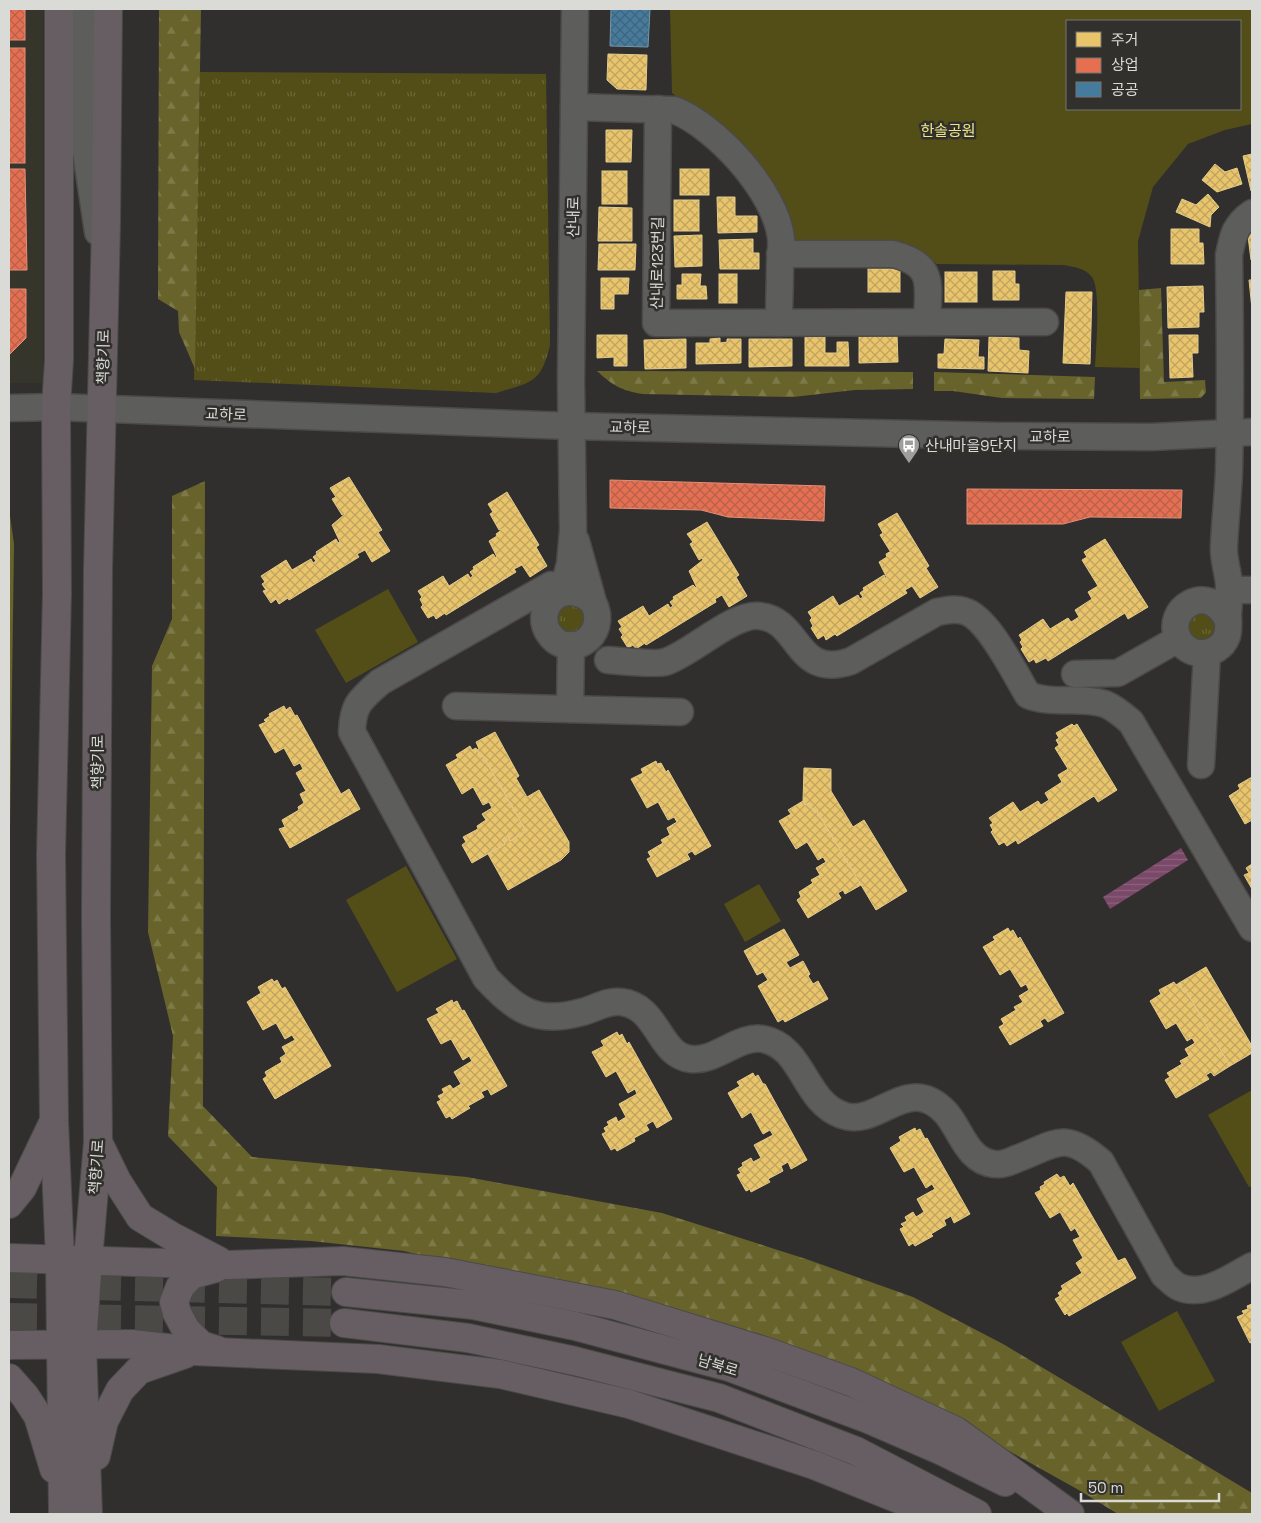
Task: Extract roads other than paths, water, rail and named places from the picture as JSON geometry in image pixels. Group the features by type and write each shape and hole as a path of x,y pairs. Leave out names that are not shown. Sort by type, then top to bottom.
{"main road":[{"name":"책향기로","path":"59,9 59,360 56,407 57,593 51,855 54,1121 60,1259 72,1345 76,1505"},
{"name":"책향기로","path":"72,1345 88,1260 98,1142 96,916 98,570 108,9"},
{"path":"9,1204 22,1188 54,1121"},
{"path":"98,1142 117,1181 140,1217 173,1237 227,1265"},
{"path":"9,1258 227,1265 343,1261 435,1271 615,1305 768,1352 859,1386 956,1431 1069,1514"},
{"path":"224,1352 201,1345 186,1330 177,1313 174,1302 180,1286 191,1275 227,1265"},
{"name":"남북로","path":"346,1292 473,1306 575,1326 729,1367 868,1419 917,1440 1069,1514"},
{"name":"남북로","path":"344,1323 468,1338 575,1361 720,1398 856,1451 977,1514"},
{"path":"9,1345 132,1344 193,1351 378,1359 500,1374 629,1404 814,1465 936,1514"},
{"path":"76,1505 104,1421 120,1390 139,1370 193,1351"},
{"path":"9,1378 25,1396 38,1416 76,1505"}],"street":[{"path":"82,9 85,145 104,278"},
{"name":"산내로","path":"573,531 571,426 575,9"},
{"path":"574,107 674,110 687,115 713,134 752,176 772,205 781,238 779,323"},
{"name":"산내로123번길","path":"658,110 656,323 1045,322"},
{"path":"1202,600 1212,582 1224,549 1241,433 1241,327 1229,255 1233,235 1242,221 1252,213"},
{"path":"780,254 893,254 908,258 922,268 928,280 928,322"},
{"name":"교하로","path":"9,408 56,407 571,426 1009,436 1152,437 1241,433"},
{"path":"573,531 593,602 597,609 598,618 597,627 592,636 585,642 571,645 558,642 551,636 546,628 544,619 545,611 570,564 573,531"},
{"path":"1224,549 1240,590 1228,620"},
{"path":"593,602 579,592 557,589 380,682 362,699 352,715 352,732 486,978 502,995 517,1007 536,1016 563,1016 583,1012 601,1004 621,1002 640,1008 653,1021 669,1047 680,1056 692,1059 708,1058 745,1041 762,1039 779,1046 792,1057 819,1101 830,1110 844,1116 856,1117 871,1113 900,1100 915,1097 932,1102 946,1113 968,1148 980,1159 994,1164 1017,1159 1053,1143 1071,1143 1086,1149 1101,1162 1164,1275 1178,1287 1192,1291 1207,1289 1252,1266"},
{"path":"1210,601 1225,612 1228,620 1229,630 1222,646 1207,653 1190,651 1178,639 1176,622 1179,614 1192,602 1210,601"},
{"path":"608,660 663,662 678,656 744,617 761,616 777,622 788,631 802,650 814,660 827,665 839,665 937,612 950,609 964,610 976,616 986,627 1028,695 1038,699 1105,704 1119,712 1130,722 1252,928"},
{"path":"1075,674 1118,673 1178,639"},
{"path":"570,709 571,645"},
{"path":"1201,765 1207,653"},
{"path":"456,706 680,712"}],"tunnel":[{"path":"9,1284 346,1292"},
{"path":"9,1317 344,1323"}],"place":[{"name":"산내마을9단지","path":"909,464"}],"park label":[{"name":"한솔공원","path":"948,130"}]}
